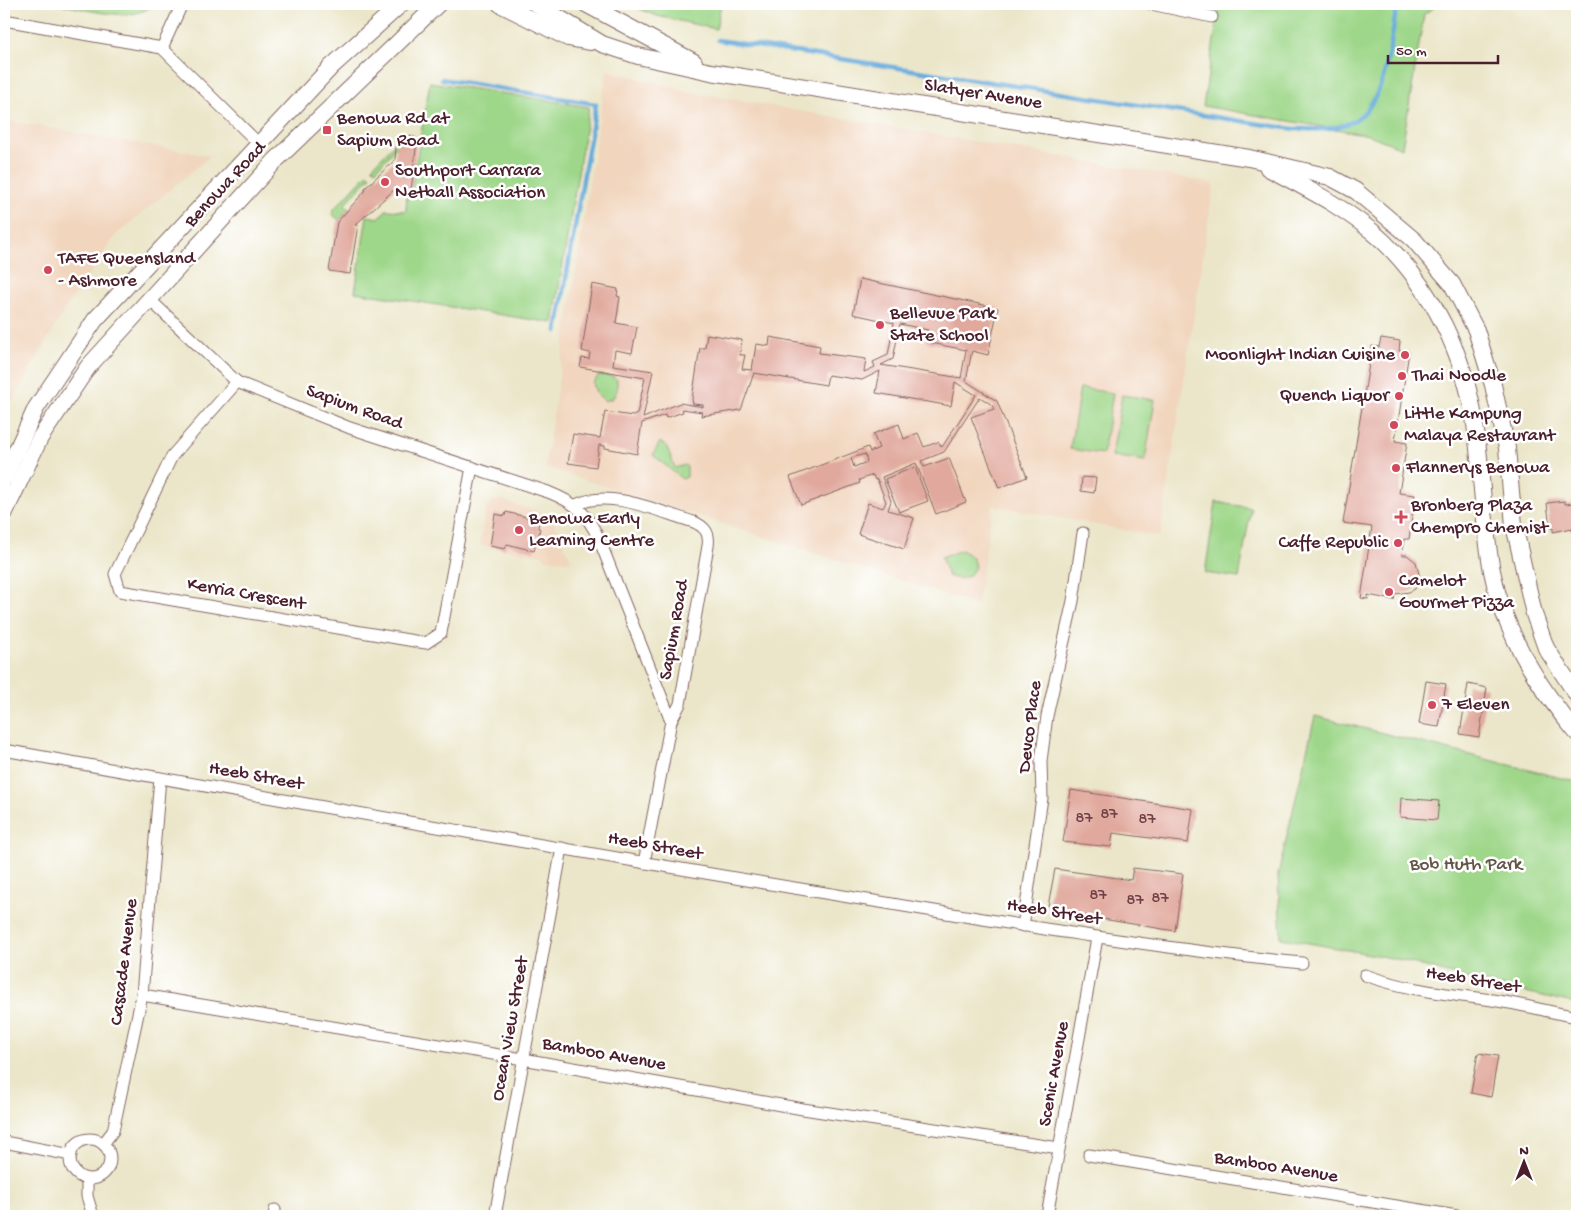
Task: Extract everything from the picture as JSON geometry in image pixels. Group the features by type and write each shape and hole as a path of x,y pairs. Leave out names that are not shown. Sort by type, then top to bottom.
{"main road":[{"name":"Benowa Road","path":"4,478 36,408 86,331 258,143 331,67 401,4"},
{"name":"Benowa Road","path":"4,514 54,414 88,366 148,298 276,160 438,4"},
{"path":"500,4 568,38 602,44"},
{"name":"Slatyer Avenue","path":"536,4 602,44 638,56 711,72 1249,158 1330,177 1356,191 1414,240 1452,284 1476,330 1497,401 1507,448 1514,525 1534,614 1546,648 1577,695"},
{"name":"Slatyer Avenue","path":"586,4 711,72"},
{"name":"Slatyer Avenue","path":"1249,158 1348,213 1383,241 1414,278 1441,318 1456,353 1468,392 1474,423 1492,572 1509,625 1527,663 1557,709 1577,734"}],"street":[{"path":"162,48 182,4"},
{"path":"1151,4 1212,17"},
{"path":"4,20 162,48 258,143"},
{"name":"Sapium Road","path":"148,298 237,382 350,428 548,492 576,506 591,523 599,539 671,721"},
{"name":"Kerria Crescent","path":"237,382 172,456 115,574 120,592 426,643 442,633 472,467"},
{"name":"Sapium Road","path":"576,506 588,500 618,500 694,522 703,527 708,534 709,540 680,704 671,721 644,863"},
{"name":"Devco Place","path":"1023,926 1042,798 1041,761 1046,716 1073,602 1083,534"},
{"name":"Heeb Street","path":"4,750 644,863 1023,926 1196,953 1302,963"},
{"name":"Cascade Avenue","path":"102,1144 113,1131 142,995 160,778"},
{"name":"Ocean View Street","path":"495,1216 562,848"},
{"name":"Scenic Avenue","path":"1047,1216 1097,938"},
{"name":"Heeb Street","path":"1365,975 1394,985 1422,991 1498,1001 1577,1017"},
{"name":"Bamboo Avenue","path":"142,995 524,1059 803,1109 1059,1148"},
{"path":"84,1140 95,1140 102,1144 110,1156 109,1166 100,1177 87,1179 74,1172 71,1165 71,1155 73,1148 84,1140"},
{"path":"4,1142 71,1155"},
{"name":"Bamboo Avenue","path":"1089,1155 1457,1216"},
{"path":"87,1179 86,1196 93,1216"}],"shaded area":[{"name":"Bellevue Park State School","path":"607,70 690,92 1214,183 1160,537 993,505 977,605 545,467"},
{"name":"TAFE Queensland - Ashmore","path":"4,120 210,156 116,235 68,304 4,415"},
{"name":"Benowa Early Learning Centre","path":"493,500 501,500 550,516 572,561 546,559 542,555 480,545 486,507"}],"green space":[{"path":"56,4 155,4 145,10 121,14"},
{"path":"628,4 721,4 716,29 657,16"},
{"path":"1220,4 1440,4 1424,14 1402,148 1369,135 1203,106"},
{"path":"430,82 589,107 553,323 355,292 367,216 379,218 386,210 406,211 407,191 411,191"},
{"path":"406,132 410,135 407,135 376,170 372,167"},
{"path":"368,173 371,176 345,204 349,209 339,220 332,214 334,209"},
{"path":"599,375 614,377 617,380 617,390 613,398 605,401 596,393 593,383"},
{"path":"1080,388 1113,393 1103,454 1070,449"},
{"path":"1122,395 1155,400 1145,461 1112,456"},
{"path":"660,442 667,447 675,468 685,465 687,467 687,477 682,479 653,455"},
{"path":"1216,502 1251,508 1239,578 1205,573"},
{"path":"962,550 973,558 975,567 969,576 959,579 948,576 941,557"},
{"name":"Bob Huth Park","path":"1315,716 1577,782 1577,1004 1470,979 1397,959 1281,938 1278,875"}],"building":[{"path":"406,136 415,137 417,140 411,191 395,189 355,225 358,225 350,274 329,271 337,222 366,190 364,189 395,160 396,147"},
{"path":"860,279 998,308 988,355 972,351 966,381 997,401 1027,477 999,488 971,417 994,409 992,405 980,397 944,452 921,461 924,467 949,458 966,502 936,514 916,463 882,477 891,501 888,510 914,518 904,549 858,534 868,503 883,508 886,502 877,479 875,480 873,475 859,480 860,483 801,505 790,477 868,447 870,452 879,448 873,434 899,424 904,439 918,433 924,447 938,442 942,447 976,395 955,382 951,406 876,393 880,371 862,380 828,375 826,385 754,373 741,410 701,416 702,412 682,409 683,412 666,418 665,415 642,423 637,454 605,448 605,446 599,445 596,467 568,463 573,434 600,438 605,412 633,416 637,414 645,378 580,367 582,358 589,359 590,353 582,351 592,284 618,289 617,296 620,297 616,323 637,327 632,353 615,350 613,365 653,371 643,418 680,403 703,407 703,405 693,404 692,399 700,348 705,348 707,334 742,340 740,355 745,355 742,369 752,370 756,344 769,346 770,337 820,346 819,353 866,359 864,372 875,367 873,362 888,355 894,323 853,314","holes":["900,324 928,330 926,342 966,350 961,378 881,365 893,359","865,454 867,462 854,467 851,458"]},
{"path":"1381,338 1400,341 1399,351 1409,352 1395,441 1407,443 1399,493 1415,495 1409,539 1404,539 1402,555 1407,555 1416,562 1420,578 1415,589 1395,594 1394,600 1368,595 1368,599 1361,598 1372,527 1343,523 1372,346 1379,347"},
{"path":"915,467 928,501 899,512 885,479"},
{"path":"1082,477 1096,478 1094,493 1081,491"},
{"path":"1565,501 1565,504 1577,503 1577,530 1572,531 1572,528 1553,532 1553,528 1550,528 1547,503"},
{"path":"506,512 539,520 538,528 540,529 534,551 507,544 505,549 490,546 495,514 505,516"},
{"path":"1426,681 1446,684 1439,727 1419,724"},
{"path":"1468,684 1487,688 1479,737 1460,734"},
{"path":"1071,790 1193,809 1188,843 1113,833 1111,847 1063,842"},
{"path":"1401,798 1439,801 1437,820 1400,817"},
{"path":"1133,868 1183,874 1175,931 1054,911 1048,906 1055,869 1131,880"},
{"path":"1478,1053 1498,1056 1491,1097 1471,1093"}],"waterway":[{"path":"718,40 1293,129 1321,129 1349,123 1362,115 1372,103 1385,71 1397,4"},
{"path":"442,79 596,104 557,331"}],"place":[{"name":"Benowa Rd at Sapium Road","path":"327,130"},
{"name":"Southport Carrara Netball Association","path":"385,182"},
{"name":"TAFE Queensland - Ashmore","path":"48,270"},
{"name":"Bellevue Park State School","path":"880,325"},
{"name":"Moonlight Indian Cuisine","path":"1405,355"},
{"name":"Thai Noodle","path":"1402,376"},
{"name":"Quench Liquor","path":"1399,396"},
{"name":"Little Kampung Malaya Restaurant","path":"1394,425"},
{"name":"Flannerys Benowa","path":"1396,468"},
{"name":"Bronberg Plaza Chempro Chemist","path":"1401,517"},
{"name":"Benowa Early Learning Centre","path":"519,530"},
{"name":"Caffe Republic","path":"1398,543"},
{"name":"Camelot Gourmet Pizza","path":"1389,592"},
{"name":"7 Eleven","path":"1432,705"}]}
